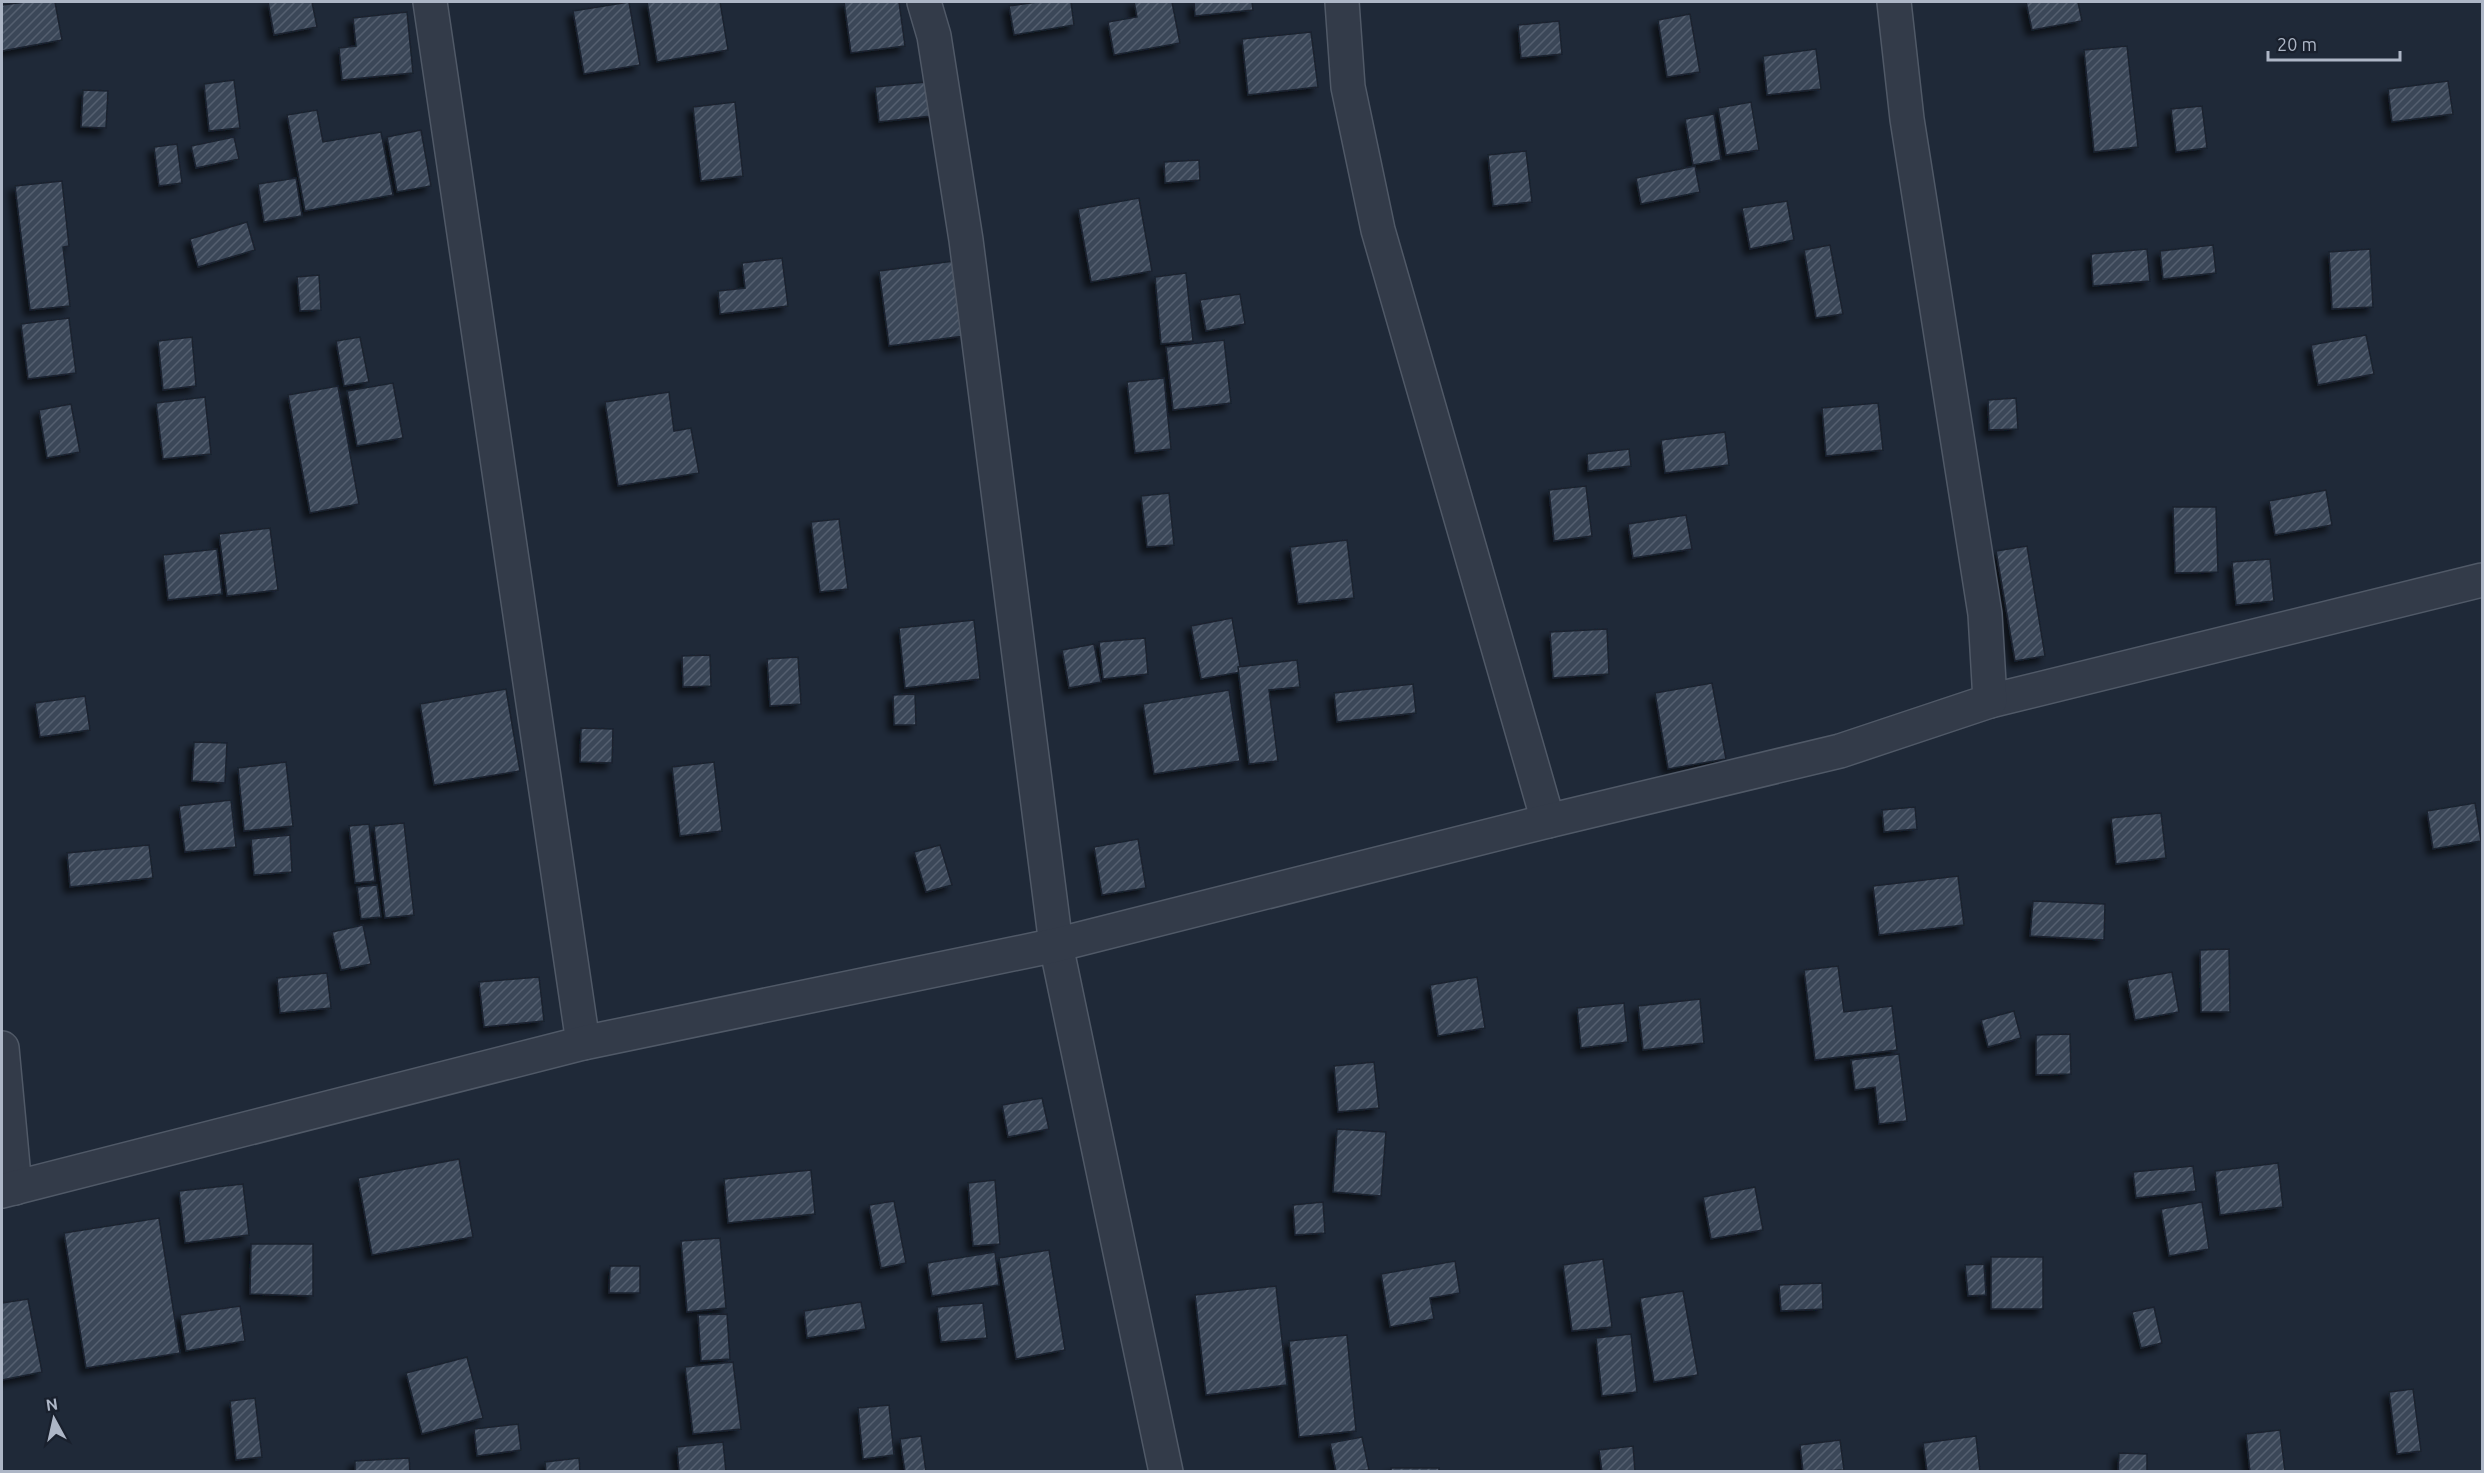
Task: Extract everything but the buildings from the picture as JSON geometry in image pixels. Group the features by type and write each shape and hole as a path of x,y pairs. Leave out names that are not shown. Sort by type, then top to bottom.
{"street":[{"path":"430,2 583,1043"},
{"path":"924,2 934,36 966,240 1056,945 1166,1472"},
{"path":"1342,2 1348,87 1378,230 1548,821"},
{"path":"1894,2 1906,119 1985,614 1990,701"},
{"path":"2,1048 8,1190 583,1043 1056,945 1548,821 1840,751 1990,701 2482,580"}]}
